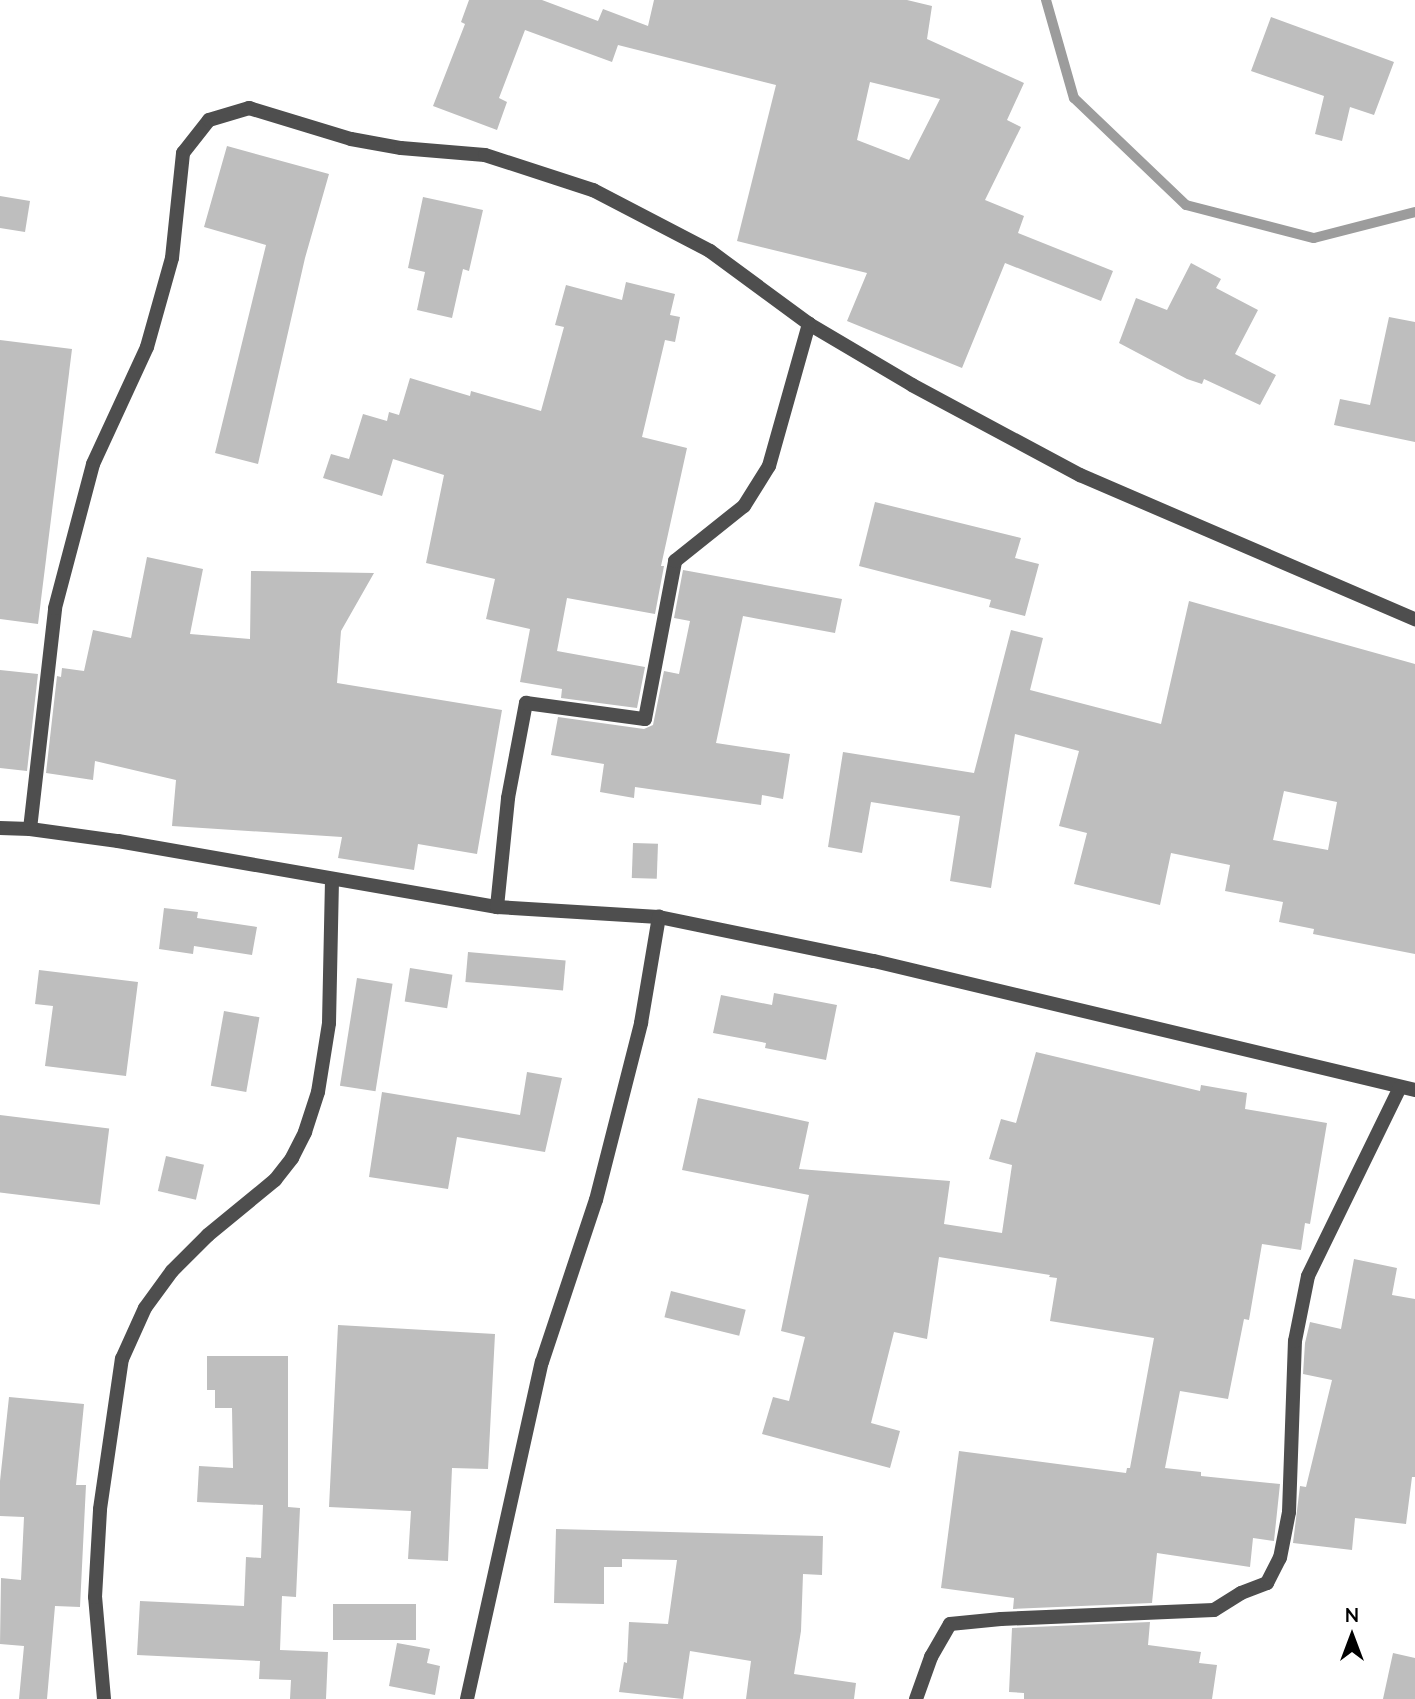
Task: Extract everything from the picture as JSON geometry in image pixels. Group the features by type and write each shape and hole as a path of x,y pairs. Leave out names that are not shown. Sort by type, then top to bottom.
{"street":[{"path":"30,829 55,608 93,464 147,347 172,258 183,153 209,120 249,108 351,139 401,148 485,155 593,190 710,251 809,324 912,385 1080,475 1415,619"},
{"path":"497,907 509,798 526,703 645,719 675,561 744,506 769,466 809,324"},
{"path":"0,828 30,829 118,841 497,907 659,917 874,961 1415,1090"},
{"path":"104,1699 95,1597 100,1509 122,1359 145,1308 172,1271 208,1235 275,1180 292,1158 305,1132 318,1092 329,1023 332,880"},
{"path":"467,1699 542,1362 596,1200 641,1023 659,917"},
{"path":"916,1699 932,1657 950,1625 1001,1619 1214,1610 1241,1593 1267,1583 1280,1558 1289,1512 1295,1341 1308,1276 1400,1087"}],"building":[{"path":"469,0 542,0 598,21 603,9 648,26 654,0 907,0 932,6 927,39 1024,83 1007,120 1021,127 985,200 1024,216 1018,233 1113,271 1101,301 1005,263 962,368 847,321 867,273 737,241 776,85 618,45 612,62 525,30 499,98 507,102 497,130 433,106 465,24 461,22","holes":["870,82 940,99 909,160 857,140"]},
{"path":"1271,17 1394,62 1374,115 1350,107 1342,141 1315,134 1324,96 1251,71"},
{"path":"227,146 329,174 305,258 258,464 215,453 266,245 204,227"},
{"path":"0,196 30,201 25,232 0,228"},
{"path":"423,197 483,210 469,271 463,269 452,318 417,310 425,272 408,268"},
{"path":"1191,263 1221,279 1216,288 1258,310 1235,354 1276,375 1260,405 1204,379 1202,384 1187,379 1119,343 1136,298 1167,310"},
{"path":"626,282 675,294 670,315 680,317 675,342 665,340 642,437 687,448 661,566 664,566 655,614 567,598 557,651 645,667 637,708 561,698 562,689 520,682 530,629 486,619 495,579 426,563 444,475 393,459 382,496 323,478 331,454 349,459 363,414 387,421 389,412 399,415 410,378 470,396 471,391 541,411 564,327 555,325 566,285 622,300"},
{"path":"1389,317 1415,322 1415,442 1334,425 1340,399 1370,405"},
{"path":"0,340 72,349 38,624 0,619"},
{"path":"875,502 1021,538 1015,558 1039,564 1025,616 989,607 991,600 859,566"},
{"path":"147,557 203,569 190,634 250,639 251,571 374,573 341,631 337,683 502,710 477,854 418,844 414,870 338,858 342,837 172,826 176,780 95,761 93,780 46,773 57,676 61,677 62,668 84,671 93,630 131,638"},
{"path":"683,570 842,599 835,633 743,616 716,743 790,754 783,799 762,795 761,805 635,787 634,798 600,792 604,764 551,755 558,717 644,729 653,725 664,671 679,674 690,621 674,618"},
{"path":"1189,601 1415,664 1415,954 1313,934 1314,929 1279,922 1283,902 1225,891 1230,865 1171,853 1160,905 1074,884 1087,833 1059,826 1079,751 1015,734 991,888 950,881 960,816 871,802 862,853 828,847 843,752 974,773 1011,630 1043,638 1030,690 1161,724","holes":["1284,791 1337,802 1328,850 1273,840"]},
{"path":"0,670 38,674 27,771 0,768"},
{"path":"633,843 658,844 657,879 632,878"},
{"path":"164,908 198,912 197,918 257,927 252,955 194,946 193,954 159,949"},
{"path":"468,952 566,961 563,990 465,982"},
{"path":"410,968 452,975 447,1008 405,1002"},
{"path":"39,970 138,982 126,1076 45,1066 53,1006 35,1004"},
{"path":"357,978 393,984 376,1091 340,1086"},
{"path":"774,993 837,1005 826,1060 765,1048 766,1043 713,1033 721,995 772,1005"},
{"path":"224,1011 259,1017 246,1092 211,1086"},
{"path":"1036,1052 1200,1091 1201,1085 1247,1093 1245,1109 1327,1123 1310,1224 1305,1223 1301,1250 1262,1244 1249,1320 1244,1319 1228,1399 1180,1391 1165,1468 1201,1472 1201,1476 1280,1484 1274,1541 1253,1538 1250,1567 1157,1553 1152,1603 1013,1609 1014,1598 941,1588 959,1451 1126,1473 1127,1468 1130,1468 1154,1338 1050,1321 1057,1278 1049,1277 1050,1275 939,1257 927,1339 894,1332 871,1423 900,1431 890,1468 762,1434 773,1397 789,1401 805,1337 781,1331 809,1195 682,1170 698,1098 809,1122 799,1169 950,1181 944,1224 1002,1233 1012,1165 989,1159 1001,1119 1016,1123"},
{"path":"527,1072 562,1078 545,1152 457,1137 448,1189 369,1177 382,1092 520,1115"},
{"path":"0,1115 109,1128 100,1205 0,1193"},
{"path":"166,1156 204,1165 196,1200 158,1191"},
{"path":"1354,1259 1397,1268 1392,1295 1415,1299 1415,1477 1412,1477 1406,1524 1355,1518 1352,1550 1293,1543 1300,1486 1306,1487 1332,1380 1303,1374 1305,1343 1310,1322 1341,1329"},
{"path":"671,1291 746,1310 739,1336 664,1317"},
{"path":"338,1325 495,1334 488,1469 452,1468 448,1561 408,1559 411,1511 329,1507"},
{"path":"207,1356 288,1356 288,1507 300,1508 296,1597 282,1596 280,1650 328,1652 326,1699 290,1699 291,1680 259,1679 260,1661 137,1655 140,1601 244,1606 246,1557 261,1558 263,1505 197,1502 199,1466 233,1468 232,1408 215,1408 215,1390 207,1390"},
{"path":"9,1397 84,1404 76,1485 86,1485 80,1607 55,1606 47,1699 19,1699 24,1646 0,1644 1,1578 21,1580 24,1517 0,1516 0,1481"},
{"path":"556,1529 823,1536 822,1575 803,1574 801,1631 794,1674 856,1683 854,1699 746,1699 751,1661 690,1651 683,1699 619,1692 624,1662 627,1663 629,1622 668,1624 677,1560 622,1559 622,1567 604,1567 604,1604 554,1603"},
{"path":"333,1604 416,1604 416,1640 333,1640"},
{"path":"1150,1622 1148,1645 1201,1652 1199,1663 1217,1665 1212,1699 1024,1699 1024,1693 1009,1692 1012,1628"},
{"path":"397,1643 430,1649 427,1663 440,1666 435,1695 389,1686"},
{"path":"1393,1653 1415,1658 1415,1699 1383,1699"}],"waterway":[{"path":"1046,0 1074,98 1186,205 1314,238 1415,212"}]}
